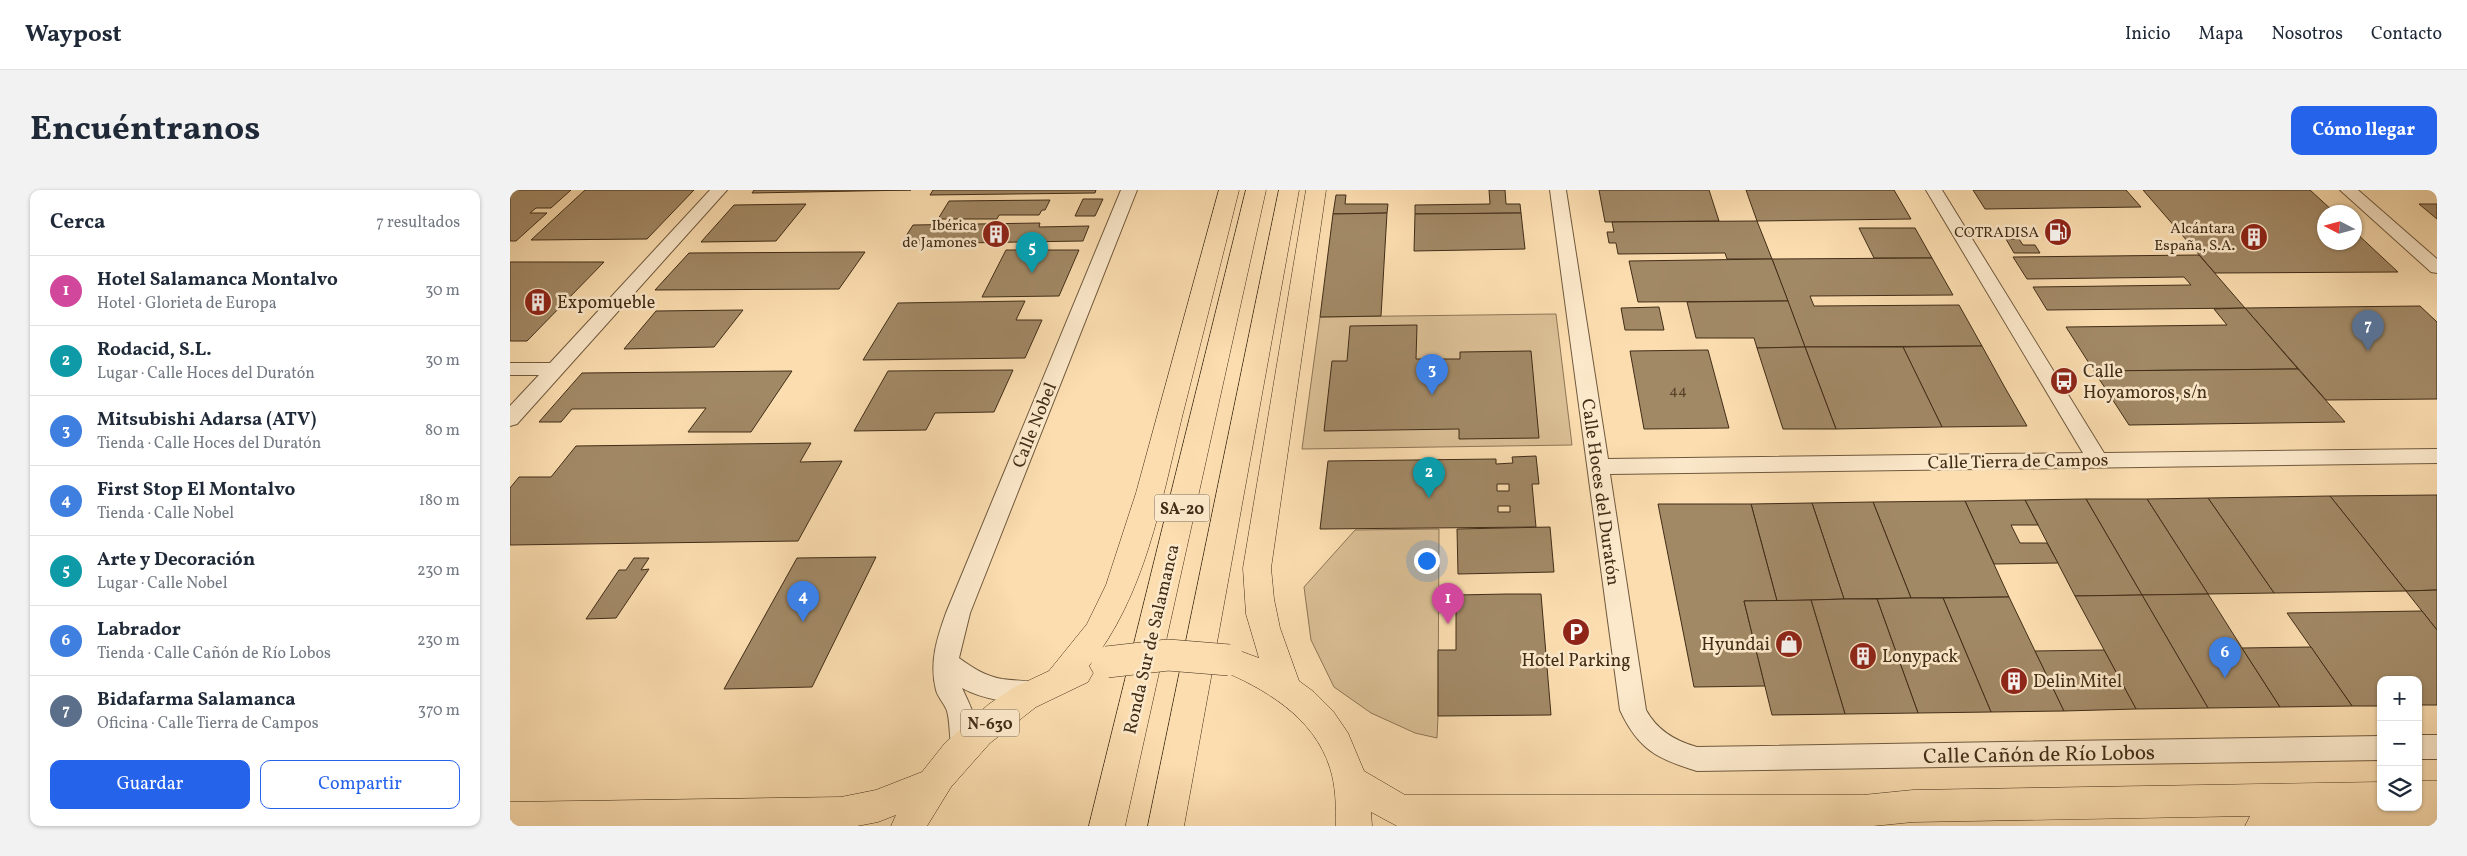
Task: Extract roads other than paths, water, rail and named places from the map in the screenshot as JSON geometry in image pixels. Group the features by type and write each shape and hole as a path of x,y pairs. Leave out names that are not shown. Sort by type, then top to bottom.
{"highway":[{"path":"1047,685 1098,633 1111,610 1121,585 1150,493 1229,190"},
{"name":"Ronda Sur de Salamanca","path":"1108,826 1256,190"},
{"name":"SA-20","path":"1166,826 1289,190"},
{"path":"1285,686 1266,640 1257,593 1258,568 1316,190"},
{"name":"N-630","path":"909,826 933,783 964,745 1002,712 1047,685 1107,662 1140,655 1191,654 1230,660 1254,669 1285,686 1318,716 1340,750 1350,780 1354,826"},
{"path":"1350,780 1400,811 1424,813 1863,811 1923,806 2377,798"},
{"name":"N-630","path":"510,818 841,813 878,806 933,783"},
{"path":"2422,798 2437,797"},
{"path":"2263,826 2437,825"}],"street":[{"path":"510,419 719,190"},
{"name":"Calle Nobel","path":"964,745 960,709 949,691 946,662 948,645 958,614 1129,190"},
{"name":"Calle Hoces del Duratón","path":"1558,190 1606,534 1633,710 1646,734 1658,744 1697,759"},
{"path":"1934,190 2098,460"},
{"path":"2348,190 2437,268"},
{"path":"2364,190 2437,253"},
{"path":"510,369 556,369"},
{"name":"Calle Tierra de Campos","path":"1598,468 2437,456"},
{"path":"946,662 973,682 1002,690 1047,685"},
{"path":"2422,748 2437,747"},
{"name":"Calle Cañón de Río Lobos","path":"1697,759 2377,748"}],"place":[{"name":"COTRADISA","path":"2058,232"},
{"name":"Ibérica de Jamones","path":"996,234"},
{"name":"Alcántara España, S.A.","path":"2254,237"},
{"name":"Arte y Decoración","path":"1032,273"},
{"name":"Expomueble","path":"538,302"},
{"name":"Bidafarma Salamanca","path":"2368,351"},
{"name":"Calle Hoyamoros, s/n","path":"2064,381"},
{"name":"Mitsubishi Adarsa (ATV)","path":"1432,395"},
{"name":"Rodacid, S.L.","path":"1429,498"},
{"name":"First Stop El Montalvo","path":"803,622"},
{"name":"Hotel Salamanca Montalvo","path":"1448,624"},
{"name":"Hotel Parking","path":"1576,632"},
{"name":"Hyundai","path":"1789,644"},
{"name":"Lonypack","path":"1863,656"},
{"name":"Labrador","path":"2225,678"},
{"name":"Delin Mitel","path":"2014,681"}]}
